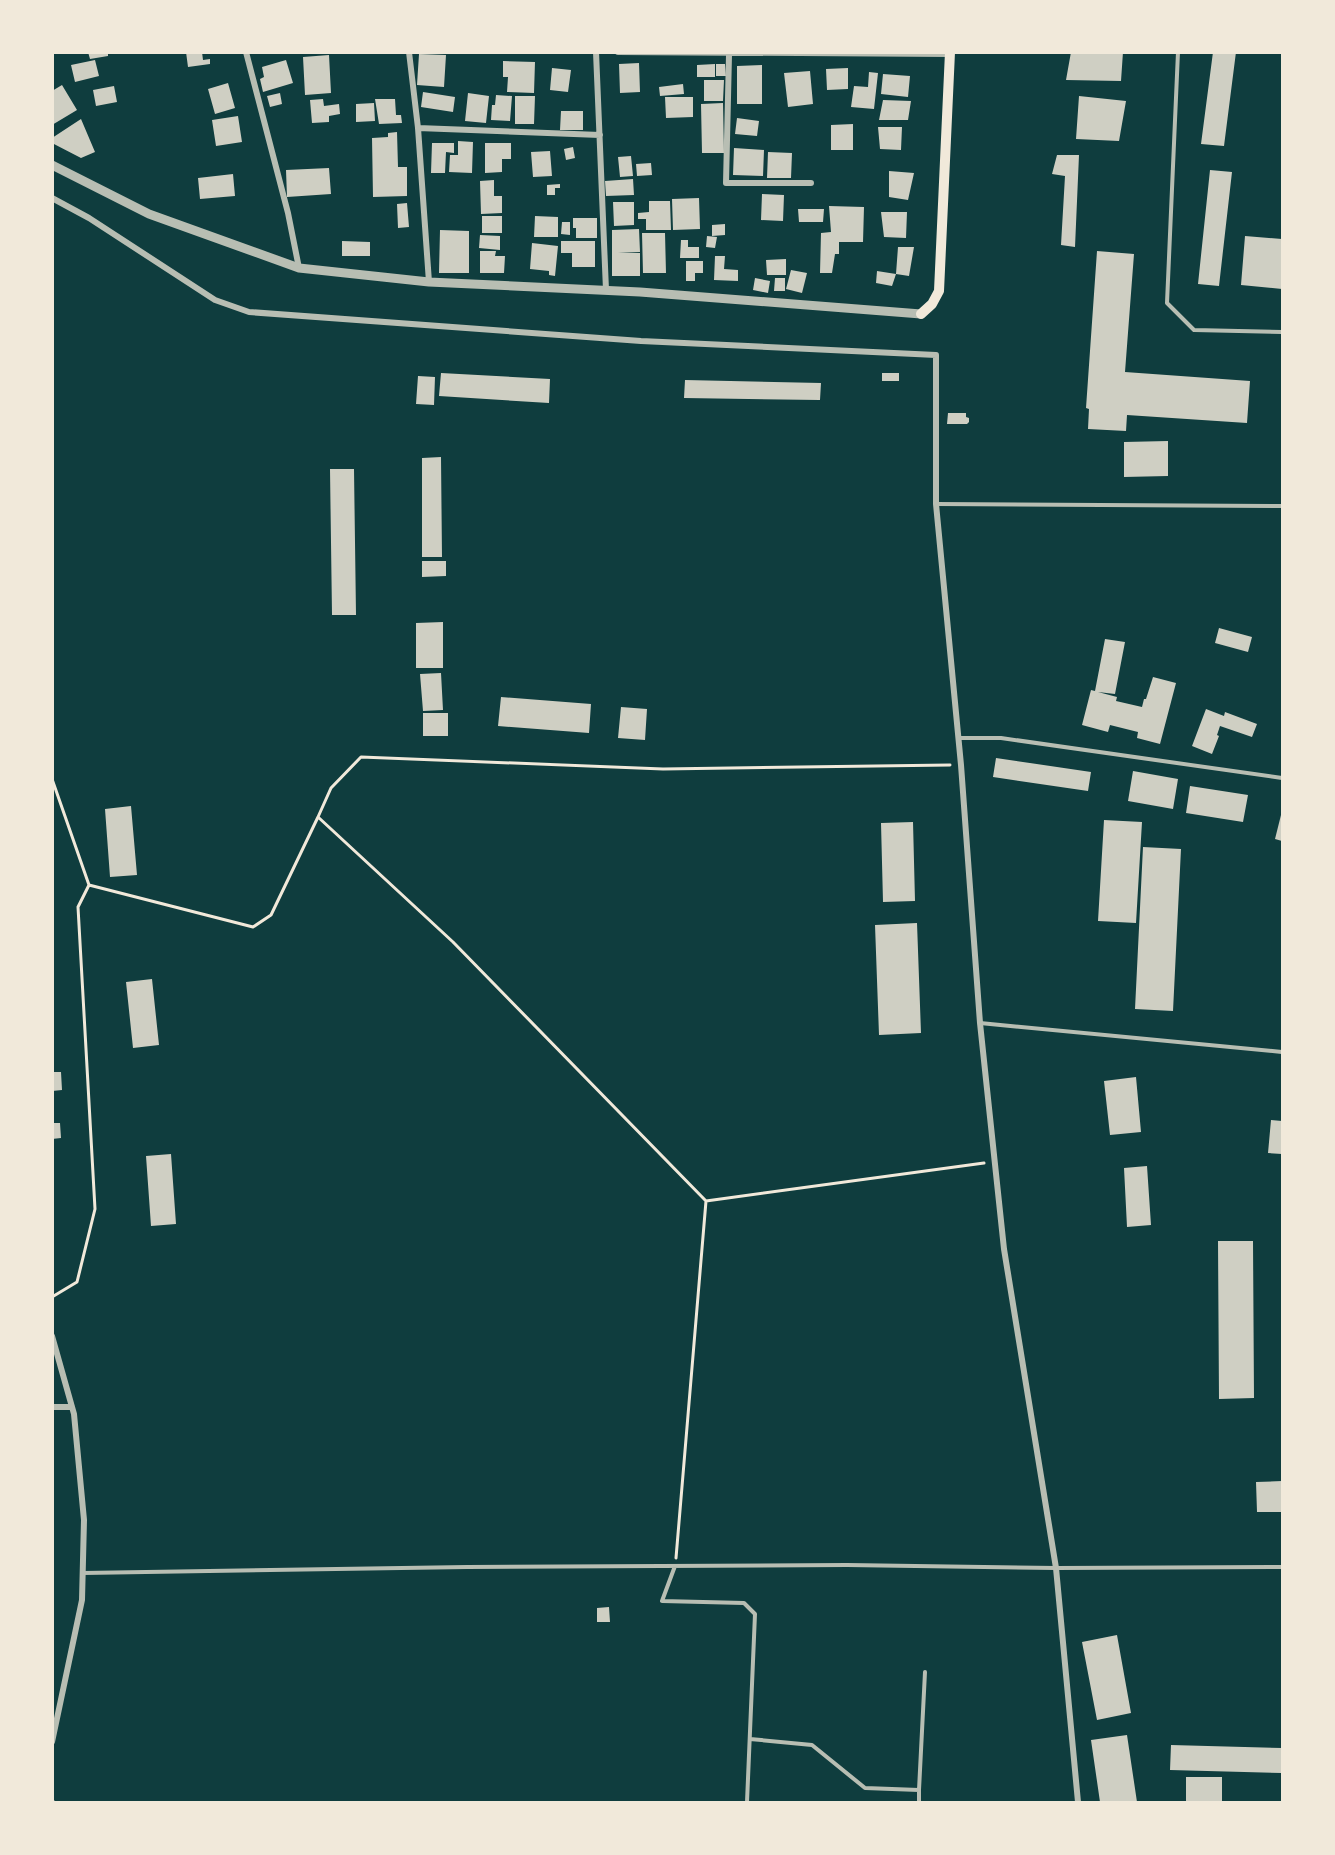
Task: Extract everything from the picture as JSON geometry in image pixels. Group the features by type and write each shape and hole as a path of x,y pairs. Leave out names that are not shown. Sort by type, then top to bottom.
{"main road":[{"path":"921,314 932,304 939,291 950,53"}],"street":[{"path":"246,52 288,213 298,268"},
{"path":"409,52 418,128 429,282"},
{"path":"596,52 606,290"},
{"path":"618,52 729,55 950,53"},
{"path":"729,55 726,183 811,183"},
{"path":"418,128 600,135"},
{"path":"52,165 149,214 298,268 429,282 606,290 921,314"},
{"path":"52,198 89,218 215,300 249,312 641,341 936,355 936,504 961,765 980,1023 1004,1249 1056,1568 1078,1803"},
{"path":"52,1336 72,1407 84,1520 82,1600 52,1742"},
{"path":"52,1407 72,1407"}],"lane":[{"path":"1178,52 1167,303 1194,330 1282,332"},
{"path":"936,504 1282,506"},
{"path":"958,738 1001,738 1282,778"},
{"path":"980,1023 1282,1052"},
{"path":"82,1573 847,1565 1056,1568 1282,1567"},
{"path":"675,1566 662,1601 744,1603 755,1614 747,1803"},
{"path":"919,1803 926,1672"},
{"path":"750,1739 812,1745 865,1788 919,1790"}],"path":[{"path":"89,885 252,927 271,915 331,788 361,758 663,769 961,765"},
{"path":"52,778 89,885 78,907 95,1209 77,1282 52,1297"},
{"path":"318,817 453,942 706,1201 675,1566"},
{"path":"706,1201 994,1161"}],"building":[{"path":"88,52 108,52 108,56 90,59"},
{"path":"186,52 202,52 203,60 210,59 210,64 188,67"},
{"path":"1071,52 1123,52 1121,81 1066,80"},
{"path":"1213,52 1236,52 1224,146 1201,144"},
{"path":"419,54 446,55 444,87 417,85"},
{"path":"329,55 331,93 305,95 303,57"},
{"path":"95,60 99,76 75,82 71,65"},
{"path":"286,60 293,83 263,92 260,79 264,77 262,67"},
{"path":"503,61 535,62 534,93 507,92 508,77 503,77"},
{"path":"639,63 640,92 620,93 619,64"},
{"path":"715,64 715,77 697,77 697,65"},
{"path":"716,64 725,64 726,76 716,76"},
{"path":"762,65 762,104 737,104 737,66"},
{"path":"552,68 571,70 568,92 550,90"},
{"path":"848,68 848,89 827,90 826,69"},
{"path":"810,71 813,104 788,107 784,73"},
{"path":"869,72 878,73 874,109 851,107 854,86 868,87"},
{"path":"883,74 910,76 908,97 881,94"},
{"path":"704,80 724,80 723,101 704,101"},
{"path":"228,83 235,108 215,114 208,89"},
{"path":"683,84 684,94 660,96 659,87"},
{"path":"62,85 77,110 52,125 52,91"},
{"path":"114,86 117,102 96,106 93,90"},
{"path":"423,92 455,97 453,112 421,107"},
{"path":"280,93 282,104 270,107 267,96"},
{"path":"468,93 489,96 486,123 465,121"},
{"path":"496,95 512,96 510,121 491,120 492,105 495,105"},
{"path":"515,96 535,96 534,124 515,124"},
{"path":"1079,96 1126,101 1119,141 1076,139"},
{"path":"665,97 693,97 693,117 666,118"},
{"path":"323,99 324,106 339,104 340,114 329,116 329,122 312,123 310,100"},
{"path":"375,99 395,99 396,115 401,115 402,123 379,124"},
{"path":"883,100 911,101 908,120 879,120"},
{"path":"374,103 375,121 356,122 356,104"},
{"path":"723,103 724,153 702,153 701,104"},
{"path":"561,111 583,111 583,130 560,130"},
{"path":"238,116 242,142 216,146 212,120"},
{"path":"737,118 759,121 757,136 735,134"},
{"path":"81,119 95,152 81,158 52,143 52,138"},
{"path":"853,124 853,150 831,150 831,125"},
{"path":"878,127 902,127 901,150 880,149"},
{"path":"397,132 398,167 407,167 407,196 373,197 372,138 388,137 388,133"},
{"path":"458,141 473,142 472,173 449,172 450,155 458,155"},
{"path":"432,143 454,143 454,153 446,152 445,173 431,173"},
{"path":"485,143 511,143 511,159 502,159 502,172 485,173"},
{"path":"573,147 575,158 566,160 564,149"},
{"path":"734,148 764,150 763,176 733,175"},
{"path":"550,151 552,176 533,177 531,152"},
{"path":"768,152 792,153 791,178 767,178"},
{"path":"1057,155 1079,155 1075,247 1061,245 1065,176 1052,174"},
{"path":"631,156 633,176 620,177 618,157"},
{"path":"651,163 652,175 637,176 636,164"},
{"path":"329,168 331,194 287,197 286,170"},
{"path":"1210,170 1232,172 1219,286 1198,284"},
{"path":"889,171 914,173 908,200 889,197"},
{"path":"233,174 235,196 200,199 198,178"},
{"path":"633,179 634,195 606,196 605,181"},
{"path":"494,180 494,196 502,196 502,213 481,214 480,181"},
{"path":"560,184 560,188 555,188 555,195 547,195 547,185"},
{"path":"762,194 784,195 783,221 761,220"},
{"path":"699,198 700,229 673,230 672,199"},
{"path":"649,201 670,201 671,230 646,230 646,219 638,219 638,213 649,212"},
{"path":"613,202 634,202 634,225 614,226"},
{"path":"407,203 409,227 398,228 397,204"},
{"path":"829,206 864,207 863,242 839,242 839,254 835,254 832,273 820,273 821,233 831,232"},
{"path":"798,209 824,209 823,222 799,222"},
{"path":"881,212 907,212 906,238 884,237"},
{"path":"482,216 502,216 502,233 482,233"},
{"path":"535,216 558,217 558,237 534,237"},
{"path":"573,218 597,218 597,238 576,238"},
{"path":"562,222 570,222 570,235 561,234"},
{"path":"725,224 725,235 712,236 712,225"},
{"path":"639,229 640,252 618,252 640,253 640,276 612,276 612,230"},
{"path":"440,230 469,231 469,273 439,273"},
{"path":"642,233 665,233 666,273 643,273"},
{"path":"480,235 500,236 500,250 479,248"},
{"path":"707,236 717,237 715,248 706,247"},
{"path":"1245,236 1282,239 1282,289 1241,285"},
{"path":"681,240 688,240 688,247 699,247 699,258 680,258"},
{"path":"342,241 370,242 370,256 342,256"},
{"path":"561,241 595,241 595,267 572,267 572,253 561,253"},
{"path":"532,243 558,246 555,276 549,275 549,271 530,269"},
{"path":"898,247 914,247 909,276 896,274"},
{"path":"480,251 496,251 495,256 505,256 504,273 480,273"},
{"path":"1097,251 1134,254 1125,372 1250,381 1247,423 1127,415 1126,431 1088,429 1089,409 1086,408"},
{"path":"715,256 725,256 724,269 738,270 738,281 714,280"},
{"path":"786,259 786,275 767,275 766,260"},
{"path":"686,261 703,261 703,273 695,273 695,281 686,281"},
{"path":"791,270 807,273 802,293 786,289"},
{"path":"877,271 896,274 892,286 876,283"},
{"path":"755,278 770,281 768,293 753,290"},
{"path":"775,278 785,278 785,291 774,291"},
{"path":"441,373 550,379 549,403 439,396"},
{"path":"882,373 899,373 899,381 882,381"},
{"path":"418,376 435,377 434,405 416,404"},
{"path":"685,380 821,383 820,400 684,398"},
{"path":"948,413 966,413 969,422 967,424 947,424"},
{"path":"1168,441 1168,476 1124,477 1124,442"},
{"path":"441,457 442,557 422,557 422,458"},
{"path":"330,469 354,469 356,615 332,615"},
{"path":"422,561 446,561 446,576 422,577"},
{"path":"443,622 443,668 416,668 416,623"},
{"path":"1219,628 1252,637 1248,652 1215,643"},
{"path":"1105,639 1125,642 1115,694 1098,692 1117,697 1116,701 1142,707 1153,677 1176,683 1160,744 1137,738 1138,732 1110,725 1108,732 1082,725 1091,690 1095,691"},
{"path":"441,673 443,710 423,711 420,674"},
{"path":"501,697 591,704 589,733 498,726"},
{"path":"621,707 647,709 645,740 618,738"},
{"path":"1206,709 1224,716 1225,712 1257,724 1252,737 1220,726 1212,754 1192,746"},
{"path":"423,713 448,713 448,736 423,736"},
{"path":"996,758 1091,772 1088,791 993,777"},
{"path":"1133,771 1178,779 1173,809 1128,801"},
{"path":"1190,786 1248,795 1243,822 1186,813"},
{"path":"131,806 137,875 110,877 105,809"},
{"path":"1282,811 1282,841 1275,839"},
{"path":"1104,820 1142,822 1136,923 1098,921"},
{"path":"913,822 915,901 883,902 881,823"},
{"path":"1143,847 1181,849 1173,1011 1135,1009"},
{"path":"917,923 921,1033 879,1035 875,925"},
{"path":"152,979 159,1045 133,1048 126,982"},
{"path":"52,1072 61,1072 62,1090 52,1091"},
{"path":"1136,1077 1141,1132 1110,1135 1104,1081"},
{"path":"1271,1120 1282,1121 1282,1154 1268,1153"},
{"path":"52,1123 60,1123 61,1138 52,1139"},
{"path":"171,1154 176,1224 151,1226 146,1156"},
{"path":"1147,1166 1151,1225 1127,1227 1124,1168"},
{"path":"1218,1241 1253,1241 1254,1398 1219,1399"},
{"path":"1282,1481 1282,1512 1257,1512 1256,1482"},
{"path":"609,1607 610,1622 597,1622 597,1608"},
{"path":"1117,1635 1131,1713 1097,1720 1082,1642"},
{"path":"1127,1735 1137,1802 1100,1802 1091,1740"},
{"path":"1171,1745 1282,1748 1282,1773 1170,1770"},
{"path":"1186,1777 1222,1777 1222,1802 1186,1802"}]}
